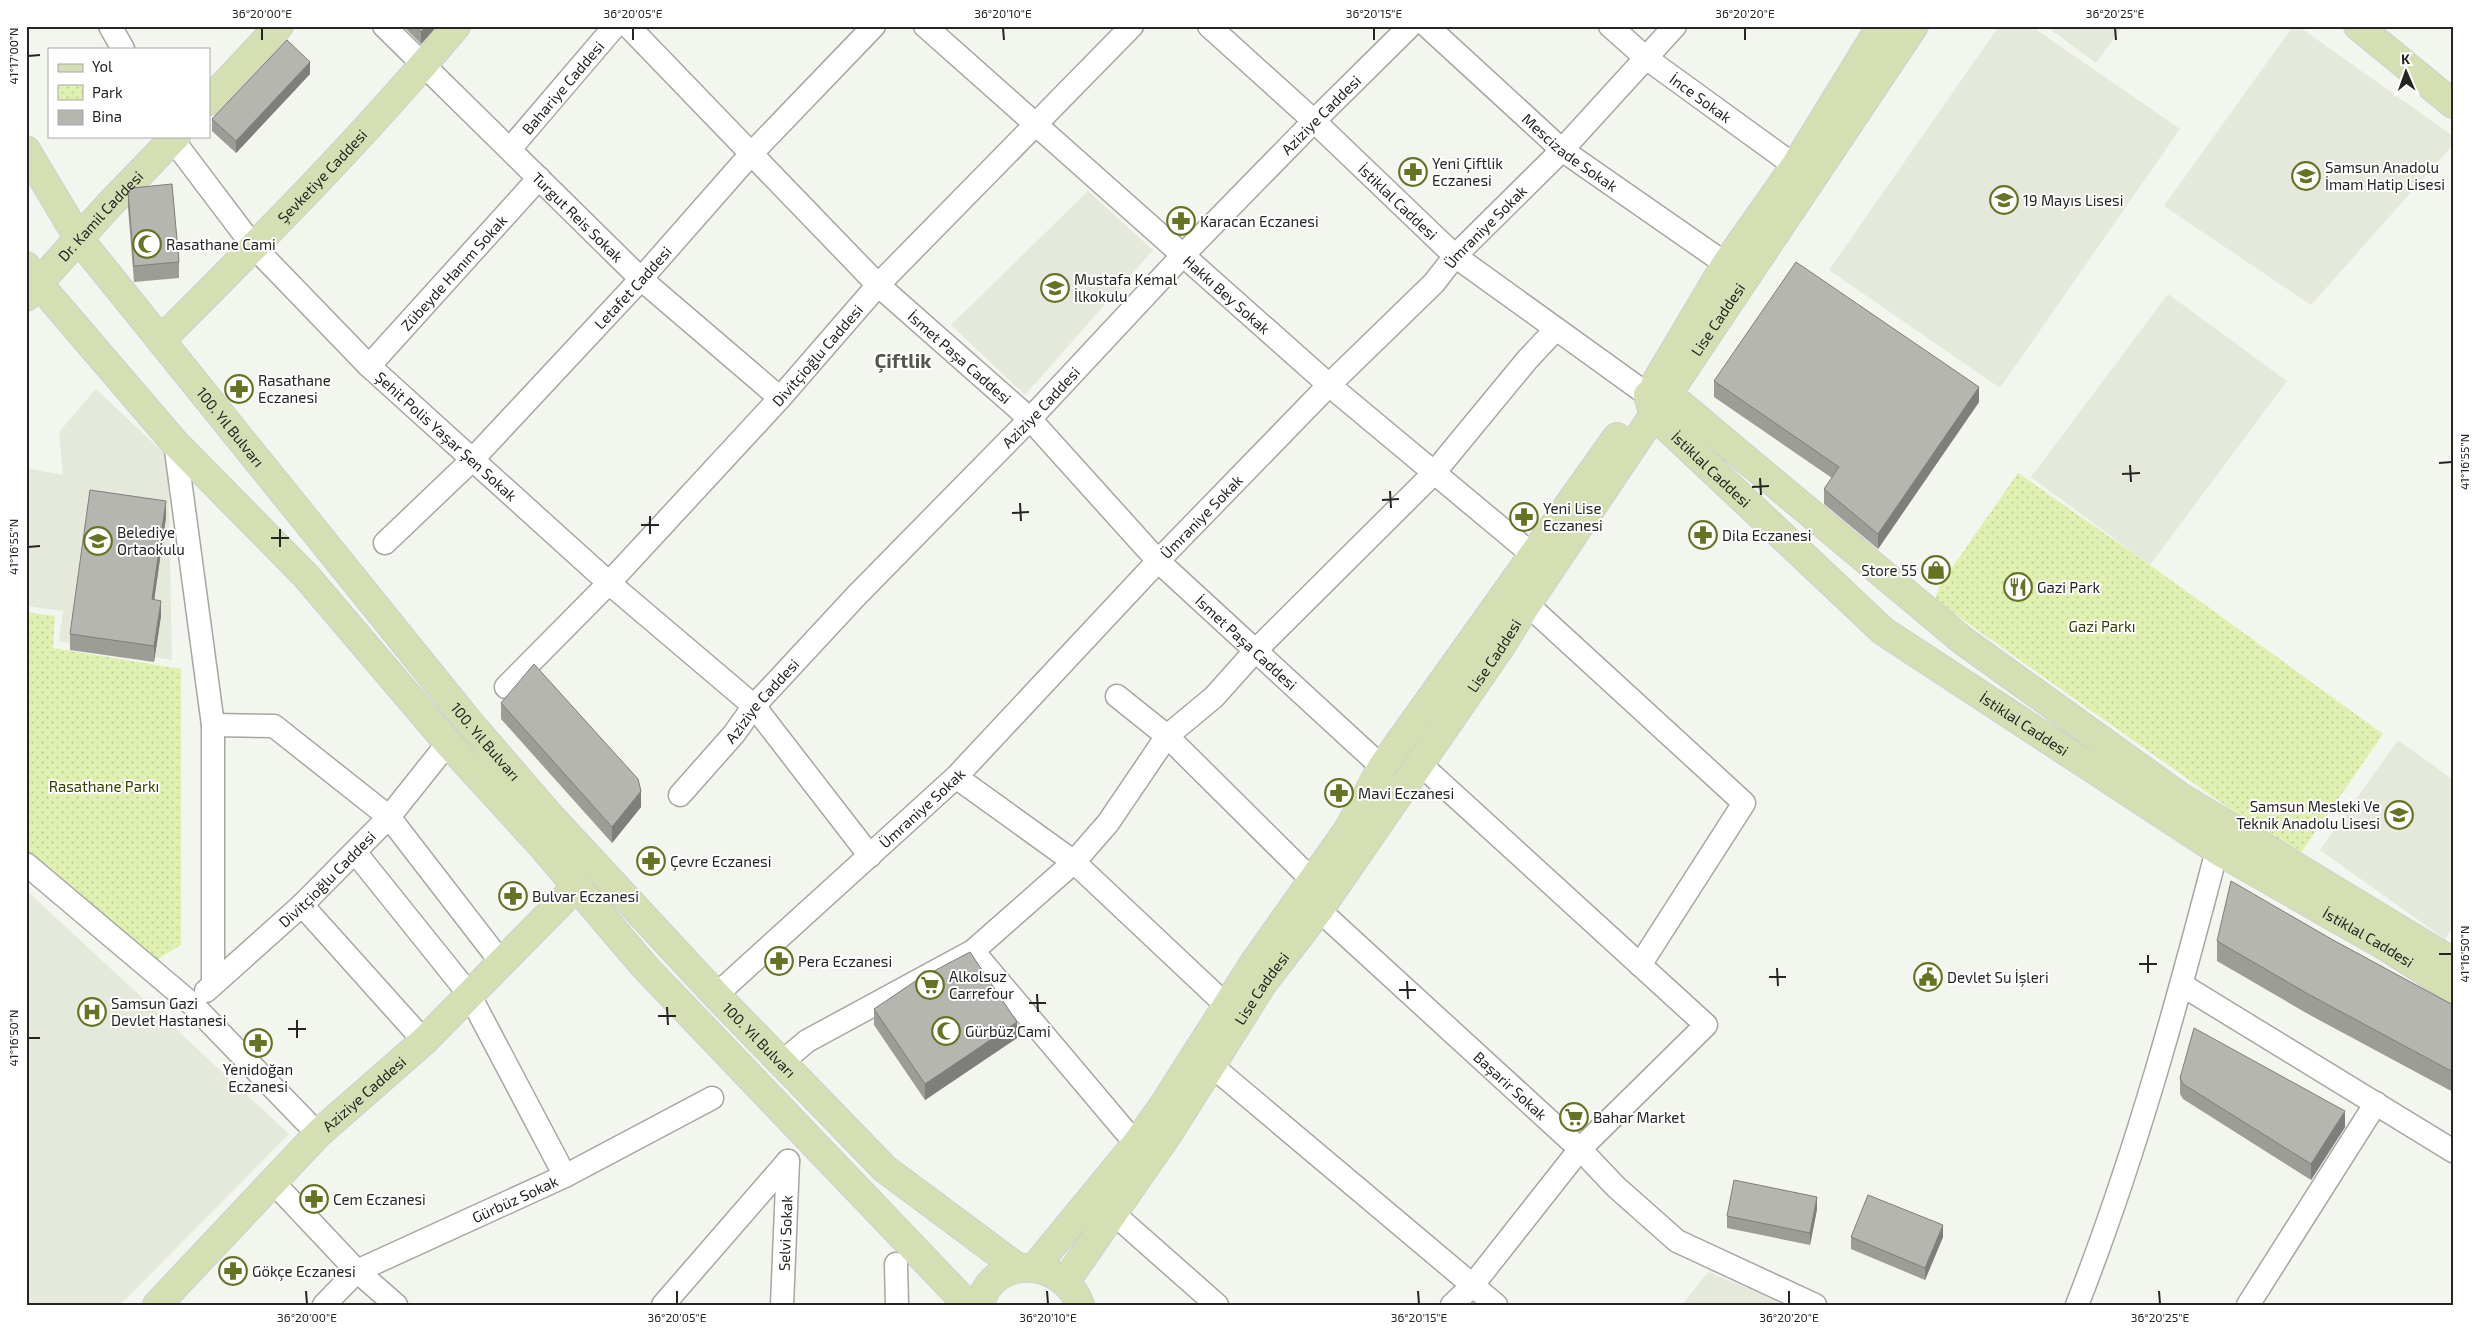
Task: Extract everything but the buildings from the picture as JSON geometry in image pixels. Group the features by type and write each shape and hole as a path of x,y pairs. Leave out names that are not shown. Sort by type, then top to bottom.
{"main road":[{"path":"210,100 279,26"},
{"name":"Şevketiye Caddesi","path":"161,340 254,247 424,65 456,26"},
{"name":"Lise Caddesi","path":"1027,1268 1136,1144 1226,1006 1348,830 1382,767 1533,555 1656,402 1726,264 1795,166 1880,26"},
{"name":"Lise Caddesi","path":"1066,1281 1114,1214 1212,1066 1263,983 1318,910 1502,646 1656,402 1914,26"},
{"path":"2358,26 2453,104"},
{"name":"Dr. Kamil Caddesi","path":"30,282 79,238 172,138"},
{"name":"100. Yıl Bulvarı","path":"26,150 79,238 468,721 550,816 716,995 885,1169 1027,1268 1052,1272 1066,1281"},
{"name":"100. Yıl Bulvarı","path":"30,282 175,443 306,576 448,743 543,847 644,966 968,1305"},
{"name":"İstiklal Caddesi","path":"1656,402 1883,631 2217,850 2387,947 2453,989"},
{"name":"İstiklal Caddesi","path":"1656,402 1682,405 1962,640 2180,796 2453,962"},
{"name":"Aziziye Caddesi","path":"157,1305 274,1183 318,1134 424,1041 576,887"},
{"path":"980,1305 989,1286 1002,1275 1027,1268"},
{"path":"1066,1281 1077,1295 1080,1305"}],"street":[{"path":"110,26 122,48"},
{"name":"Turgut Reis Sokak","path":"384,26 641,279 780,398"},
{"name":"Bahariye Caddesi","path":"510,149 615,26"},
{"name":"İsmet Paşa Caddesi","path":"628,26 750,155 878,285 1030,419 1158,561 1382,767"},
{"name":"Letafet Caddesi","path":"385,543 473,459 641,279 750,155 874,26"},
{"name":"Hakkı Bey Sokak","path":"925,26 1184,254 1329,385 1433,474 1533,555"},
{"name":"Divitçioğlu Caddesi","path":"506,687 609,583 780,398 878,285 1132,26"},
{"name":"İstiklal Caddesi","path":"1209,26 1314,121 1454,256 1656,402"},
{"name":"Aziziye Caddesi","path":"680,794 734,734 754,706 857,595 1030,419 1184,254 1410,26"},
{"name":"Mescizade Sokak","path":"1426,26 1562,150 1726,264"},
{"name":"İnce Sokak","path":"1610,26 1646,58 1795,166"},
{"name":"Ümraniye Sokak","path":"716,995 956,777 1158,561 1329,385 1434,283 1454,256 1562,150 1675,26"},
{"name":"Şehit Polis Yaşar Şen Sokak","path":"174,138 254,247 369,366 609,583 754,706 870,856"},
{"name":"Zübeyde Hanım Sokak","path":"369,366 539,178"},
{"path":"782,1062 807,1041 973,951 1074,862 1108,824 1166,736 1214,697 1256,650 1433,474 1555,330"},
{"path":"175,443 214,725 213,984"},
{"path":"1527,604 1744,803 1640,965"},
{"path":"1117,696 1166,736 1312,880 1318,910"},
{"path":"214,725 274,726 389,817 501,962"},
{"name":"Divitçioğlu Caddesi","path":"193,1005 213,984 302,905 389,817 448,743"},
{"path":"1419,764 1706,1025 1580,1149 1472,1286 1452,1305"},
{"path":"956,777 1074,862 1226,1006"},
{"path":"2078,1305 2110,1222 2182,985 2217,850"},
{"path":"354,852 469,994 565,1176"},
{"path":"26,864 193,1005 318,1134"},
{"path":"302,905 424,1041"},
{"name":"Başarir Sokak","path":"1318,910 1580,1149 1616,1187 1677,1241 1815,1305"},
{"path":"973,951 1136,1144"},
{"path":"2182,985 2376,1102 2453,1151"},
{"path":"1212,1066 1496,1305"},
{"name":"Gürbüz Sokak","path":"324,1305 357,1271 565,1176 712,1098"},
{"path":"2248,1305 2376,1102"},
{"name":"Selvi Sokak","path":"663,1305 788,1161 782,1305"},
{"path":"274,1183 357,1271 396,1305"},
{"path":"1114,1214 1217,1305"},
{"path":"896,1264 897,1305"}],"shaded area":[{"name":"19 Mayıs Lisesi","path":"1999,26 2031,26 2180,129 2000,388 1829,270"},
{"path":"2046,26 2123,26 2096,63"},
{"name":"Samsun Anadolu İmam Hatip Lisesi","path":"2293,26 2298,26 2453,136 2453,145 2311,305 2164,206"},
{"name":"Mustafa Kemal İlkokulu","path":"1088,191 1153,250 1025,395 951,325"},
{"path":"2168,294 2287,381 2150,565 2031,477"},
{"name":"Belediye Ortaokulu","path":"96,389 168,457 172,660 59,641 63,611 26,606 26,468 63,475 59,432"},
{"name":"Samsun Mesleki Ve Teknik Anadolu Lisesi","path":"2398,740 2453,780 2453,927 2445,939 2320,850"},
{"name":"Samsun Gazi Devlet Hastanesi","path":"26,890 289,1134 120,1305 26,1305"},
{"path":"1708,1272 1791,1305 1682,1305"}],"green space":[{"name":"Gazi Parkı","path":"2018,473 2150,565 2383,734 2298,857 1935,600 1940,585"},
{"name":"Rasathane Parkı","path":"26,612 55,616 53,648 181,669 181,945 156,960 26,850"}],"place":[{"name":"Yeni Çiftlik Eczanesi","path":"1413,172"},
{"name":"Samsun Anadolu İmam Hatip Lisesi","path":"2306,176"},
{"name":"19 Mayıs Lisesi","path":"2004,200"},
{"name":"Karacan Eczanesi","path":"1181,221"},
{"name":"Rasathane Cami","path":"147,244"},
{"name":"Mustafa Kemal İlkokulu","path":"1055,288"},
{"name":"Rasathane Eczanesi","path":"239,389"},
{"name":"Yeni Lise Eczanesi","path":"1524,517"},
{"name":"Dila Eczanesi","path":"1703,535"},
{"name":"Belediye Ortaokulu","path":"98,541"},
{"name":"Store 55","path":"1936,570"},
{"name":"Gazi Park","path":"2018,587"},
{"name":"Mavi Eczanesi","path":"1339,793"},
{"name":"Samsun Mesleki Ve Teknik Anadolu Lisesi","path":"2399,815"},
{"name":"Çevre Eczanesi","path":"651,861"},
{"name":"Bulvar Eczanesi","path":"513,896"},
{"name":"Pera Eczanesi","path":"779,961"},
{"name":"Devlet Su İşleri","path":"1928,977"},
{"name":"Alkolsuz Carrefour","path":"930,985"},
{"name":"Samsun Gazi Devlet Hastanesi","path":"92,1012"},
{"name":"Gürbüz Cami","path":"946,1031"},
{"name":"Yenidoğan Eczanesi","path":"258,1043"},
{"name":"Bahar Market","path":"1574,1117"},
{"name":"Cem Eczanesi","path":"314,1199"},
{"name":"Gökçe Eczanesi","path":"233,1271"}],"district":[{"name":"Çiftlik","path":"903,360"}]}
